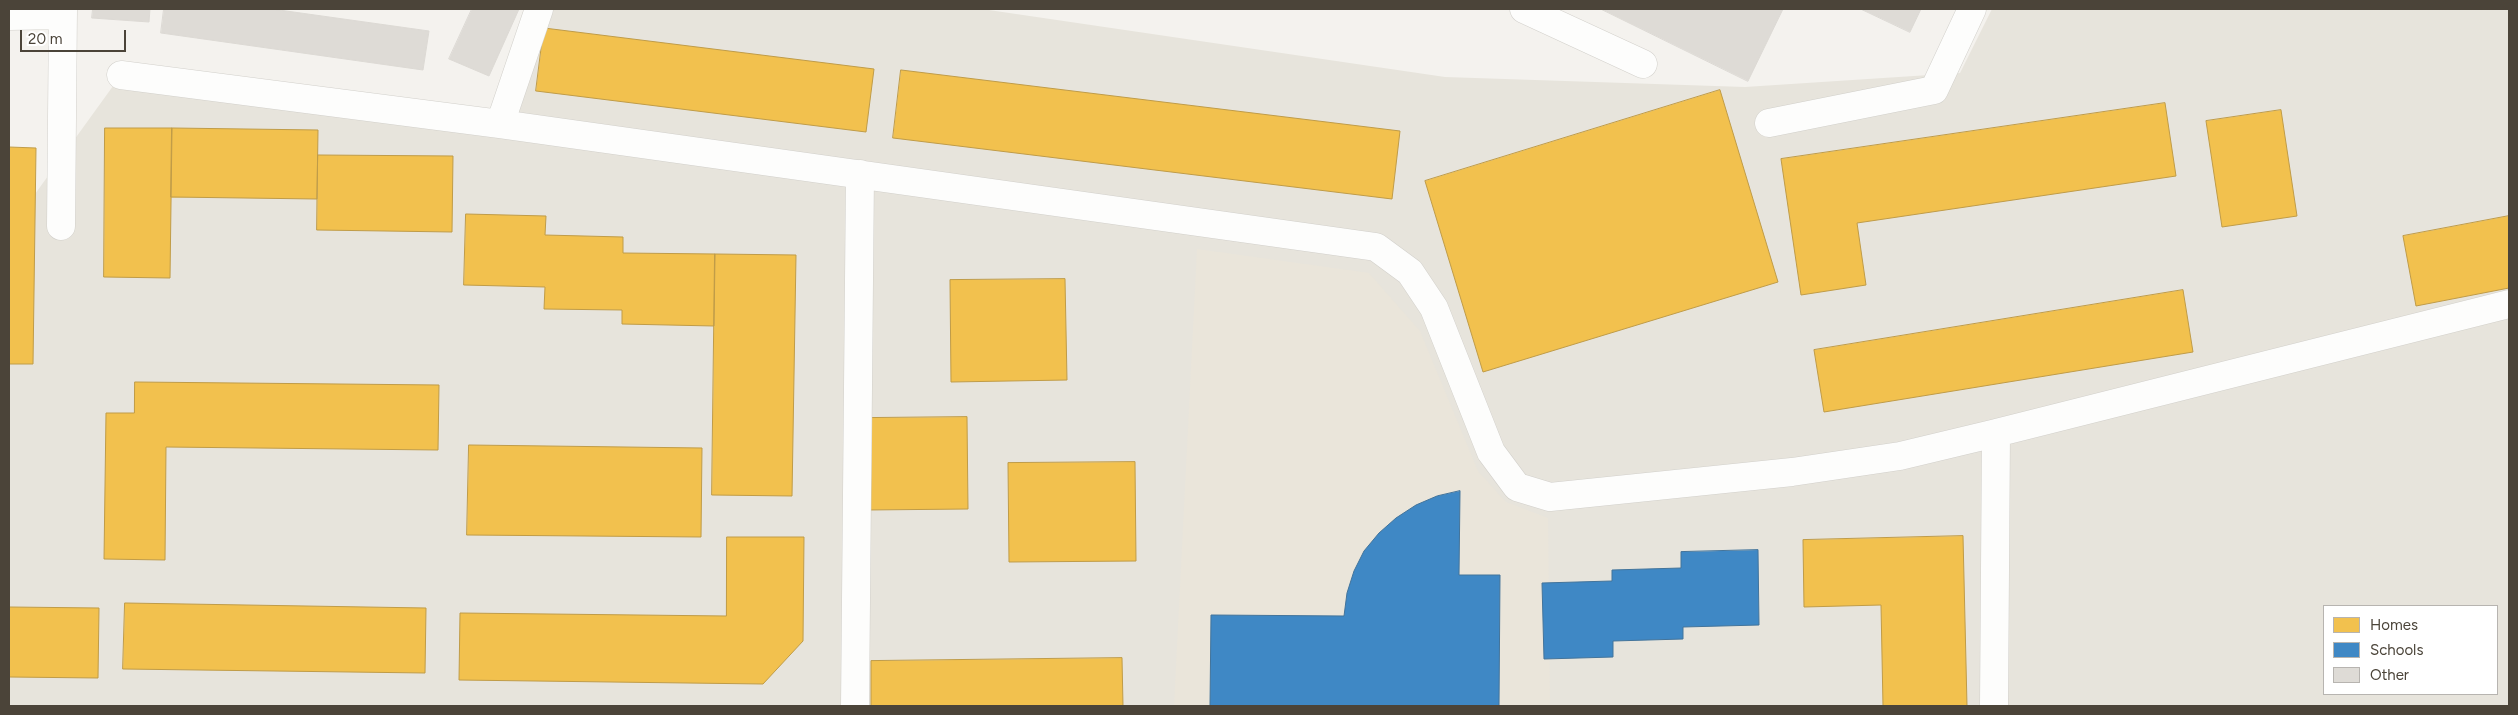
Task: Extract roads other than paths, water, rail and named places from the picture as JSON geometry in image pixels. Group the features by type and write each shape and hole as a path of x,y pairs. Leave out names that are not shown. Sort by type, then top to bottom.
{"street":[{"path":"500,124 539,9"},
{"path":"1524,9 1643,64"},
{"path":"1769,123 1934,90 1972,9"},
{"path":"9,16 63,12 61,226"},
{"path":"121,75 500,124 1376,247 1410,272 1434,308 1491,452 1517,487 1550,497 1802,471 1900,456 2509,304"},
{"path":"855,706 860,174"},
{"path":"1994,706 1996,433"}]}
